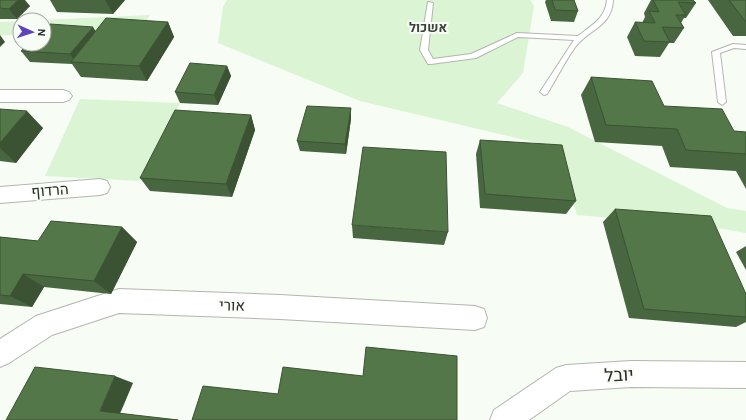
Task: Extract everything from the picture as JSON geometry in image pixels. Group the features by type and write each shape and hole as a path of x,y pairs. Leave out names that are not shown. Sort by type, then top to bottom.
{"street":[{"path":"0,96 63,96"},
{"name":"הרדוף","path":"0,195 100,187"},
{"name":"אורי","path":"0,354 45,325 119,301 280,307 475,318"},
{"name":"יובל","path":"504,420 566,378 631,374 746,375"}],"lane":[{"path":"544,92 575,43 597,26 608,14 610,0"},
{"path":"430,3 424,50 431,62 450,61 473,56 517,35 581,38"},
{"path":"722,102 716,52 733,46 746,47"}],"green space":[{"path":"227,0 530,0 534,6 523,73 497,103 568,127 727,208 746,211 746,233 711,227 577,215 555,147 360,101 218,43 223,7"},
{"path":"150,15 136,35 52,35 52,19"},
{"path":"12,21 12,35 0,35 0,22"},
{"path":"80,99 180,103 139,181 45,176"}],"building":[{"path":"0,0 18,0 9,9 0,8"},
{"path":"552,0 574,0 578,11 555,10"},
{"path":"653,0 693,0 696,3 678,2 686,15 676,15 684,28 662,27 670,42 644,41 635,22 655,23 649,11 659,12"},
{"path":"729,0 746,0 746,21 745,21"},
{"path":"106,18 168,22 139,66 71,62"},
{"path":"52,24 93,27 70,54 37,52 52,52"},
{"path":"190,63 227,66 214,95 175,92"},
{"path":"591,77 652,81 664,106 722,109 734,131 746,132 746,154 686,150 677,129 606,125"},
{"path":"307,106 351,108 345,144 297,141"},
{"path":"0,109 27,111 0,143"},
{"path":"175,110 251,115 226,184 140,178"},
{"path":"480,140 562,145 576,201 485,194"},
{"path":"363,147 446,152 448,232 352,225"},
{"path":"615,209 711,216 746,294 746,317 644,309"},
{"path":"51,221 122,227 94,281 23,274 10,296 0,295 0,237 38,241"},
{"path":"366,347 457,356 457,420 192,420 203,386 278,394 283,367 363,376"},
{"path":"35,367 115,376 100,411 178,420 6,420"}],"district":[{"name":"אשכול","path":"428,28"}]}
